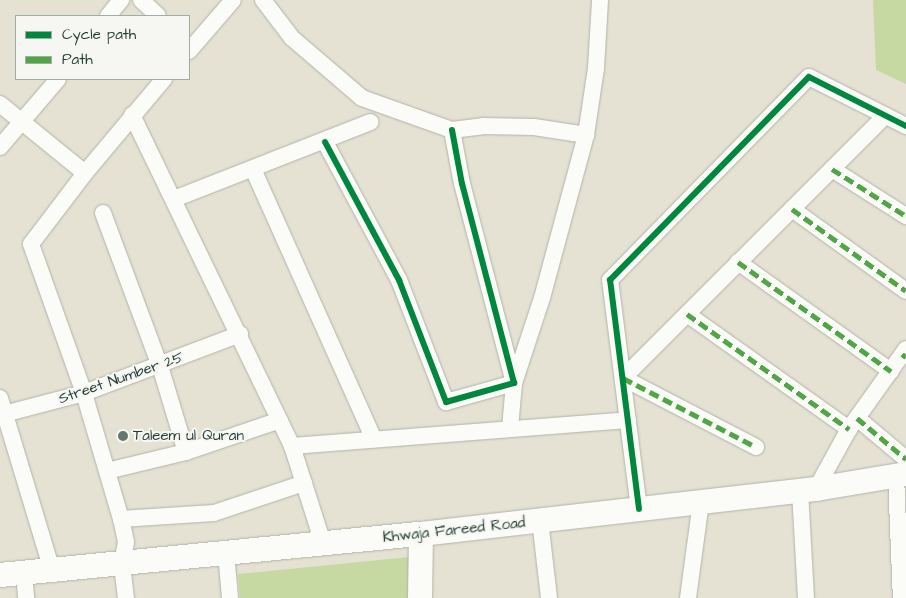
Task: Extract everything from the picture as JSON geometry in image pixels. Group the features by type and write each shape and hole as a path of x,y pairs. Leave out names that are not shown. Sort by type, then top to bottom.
{"main road":[{"name":"Khwaja Fareed Road","path":"0,575 422,534 808,490 903,470"},
{"path":"420,598 422,534"}],"street":[{"path":"109,15 121,0"},
{"path":"141,0 157,15"},
{"path":"190,48 233,0"},
{"path":"263,0 292,38 362,98 452,130 483,126 534,127 586,134"},
{"path":"510,428 514,383 542,298 586,134 596,68 600,0"},
{"path":"640,509 610,280 809,77 906,126"},
{"path":"0,147 57,80"},
{"path":"126,598 122,563 126,542 121,519 84,394 31,244 84,173 163,80"},
{"path":"0,104 84,173"},
{"path":"132,115 240,334 292,446 323,543"},
{"path":"622,378 885,116"},
{"path":"174,199 325,142 370,122"},
{"path":"452,130 462,184 514,383"},
{"path":"325,142 399,280 446,402 514,383"},
{"path":"253,168 374,439"},
{"path":"832,169 906,216"},
{"path":"792,209 906,291"},
{"path":"103,213 160,366 186,452"},
{"path":"738,262 891,370"},
{"path":"687,314 853,423 903,470 903,592"},
{"name":"Street Number 25","path":"3,414 84,394 240,334"},
{"path":"806,598 808,490 853,423 891,370 905,354"},
{"path":"622,378 756,447"},
{"path":"0,398 3,414 52,570"},
{"path":"107,471 186,452 280,420"},
{"path":"292,446 628,420"},
{"path":"121,519 214,513 304,483"},
{"path":"688,598 701,502"},
{"path":"540,520 549,598"},
{"path":"226,553 230,598"},
{"path":"24,573 26,598"}],"green space":[{"path":"873,0 906,0 906,84 876,70"},
{"path":"409,557 408,598 240,598 238,574"}],"marked path":[{"path":"832,169 906,216"},
{"path":"792,209 906,291"},
{"path":"738,262 891,371"},
{"path":"687,314 849,429"},
{"path":"902,354 906,357"},
{"path":"623,378 756,447"},
{"path":"857,418 906,459"}],"cycle path":[{"path":"639,509 610,280 809,77 906,126"},
{"path":"325,142 399,280 446,402 514,383 462,184 452,130"}],"place":[{"name":"Taleem ul Quran","path":"123,436"}]}
